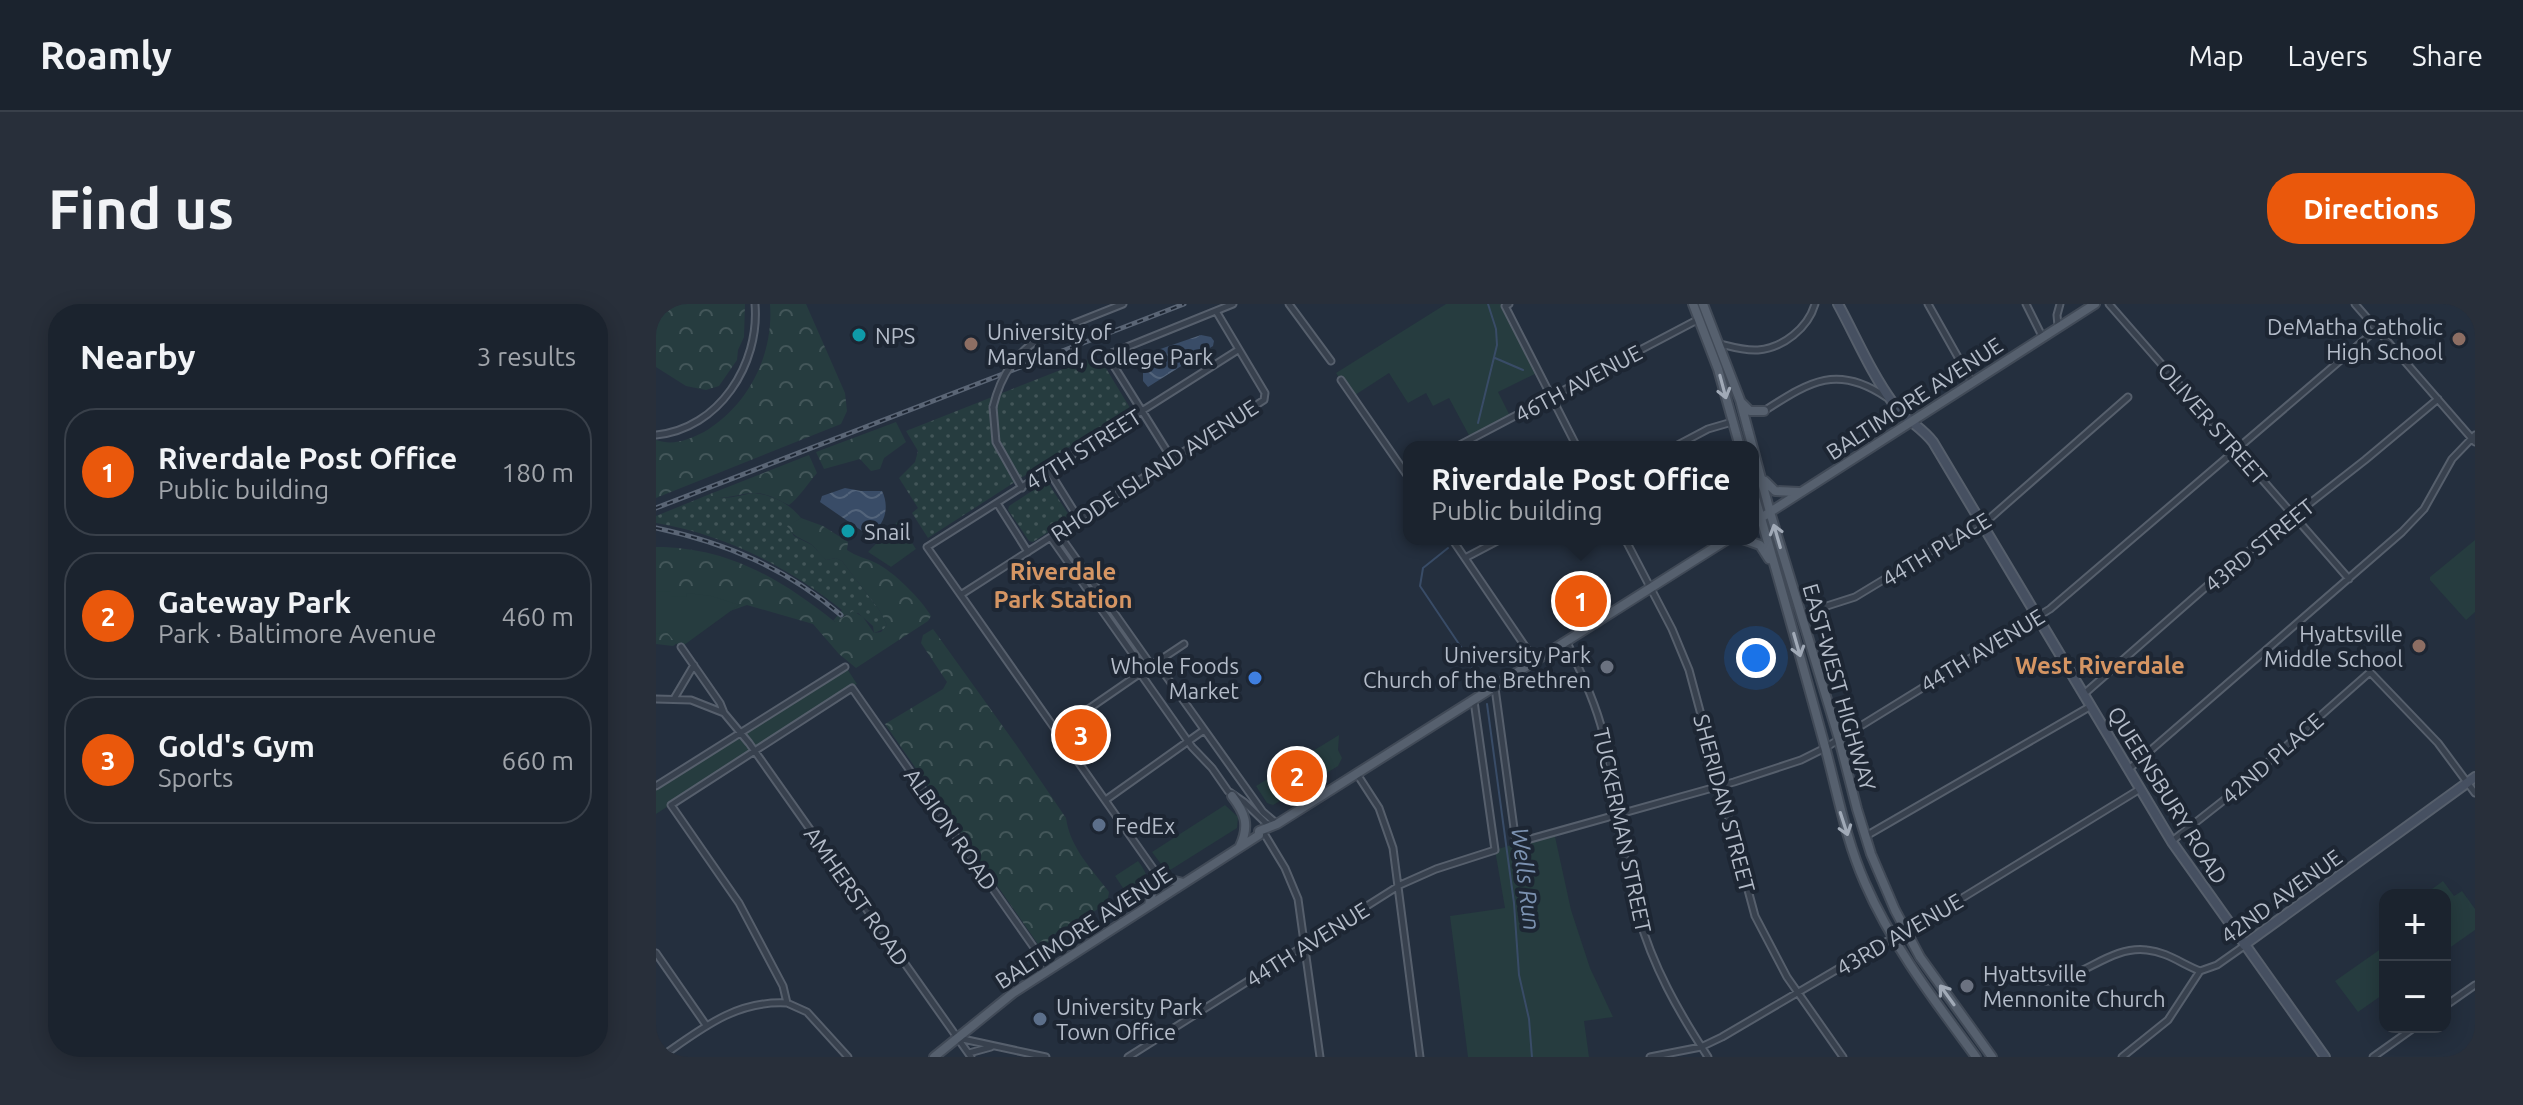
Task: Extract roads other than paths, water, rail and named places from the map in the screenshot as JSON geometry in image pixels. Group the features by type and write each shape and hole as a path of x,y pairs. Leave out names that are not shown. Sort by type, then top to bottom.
{"main road":[{"path":"1693,304 1718,369 1738,441"},
{"name":"EAST-WEST HIGHWAY","path":"1703,304 1740,400 1752,441"},
{"name":"BALTIMORE AVENUE","path":"1759,519 2095,304"},
{"path":"1740,400 1750,411 1764,411"},
{"path":"1750,435 1753,423 1764,411"},
{"name":"EAST-WEST HIGHWAY","path":"1759,470 1865,836 1880,878 1905,931 1930,972 1992,1057"},
{"path":"1760,474 1775,491 1801,492"},
{"name":"EAST-WEST HIGHWAY","path":"1759,526 1775,570 1852,849 1893,937 1976,1057"},
{"name":"BALTIMORE AVENUE","path":"934,1057 959,1040 993,1007 1239,847 1718,545"},
{"path":"1759,545 1775,570"},
{"path":"1232,796 1246,818 1239,847"},
{"path":"1149,906 1157,874 1183,883"}],"street":[{"path":"656,435 677,431 700,420 732,389 746,364 752,345 755,304"},
{"path":"1022,488 1000,453 994,431 993,407 1002,379 1012,361 1045,335 1123,304"},
{"path":"1172,459 1107,355 1233,304"},
{"path":"1289,304 1331,361"},
{"path":"1720,344 1749,350 1782,344 1805,322 1815,304"},
{"name":"QUEENSBURY ROAD","path":"1838,304 1890,399 1910,422 1929,437 1982,522 2172,842 2325,1057"},
{"path":"1928,304 1972,383"},
{"path":"2026,304 2043,337"},
{"path":"2058,328 2060,304"},
{"name":"OLIVER STREET","path":"2109,304 2349,579"},
{"path":"2129,769 2420,514 2447,466 2474,438 2355,304"},
{"path":"1507,305 1574,441"},
{"path":"1216,311 1238,350"},
{"name":"46TH AVENUE","path":"1467,441 1699,318"},
{"name":"44TH AVENUE","path":"1495,688 1516,843 1801,760 2063,599 2377,329"},
{"name":"RHODE ISLAND AVENUE","path":"962,594 1265,398 1265,393 1238,350"},
{"name":"47TH STREET","path":"962,594 927,547 1238,350"},
{"path":"1341,380 1403,467"},
{"path":"1764,411 1805,385 1822,380 1853,381 1890,399"},
{"name":"44TH PLACE","path":"1802,614 1855,597 1989,519 2128,397"},
{"name":"43RD STREET","path":"2084,694 2231,565 2438,399"},
{"path":"1685,441 1708,429 1732,422"},
{"path":"1049,471 1079,519"},
{"path":"997,503 1028,552"},
{"path":"1058,533 1263,812 1296,891 1320,1057"},
{"path":"1051,538 1188,741 1232,796 1244,802 1268,830"},
{"path":"1456,545 1536,662"},
{"path":"1465,558 1490,545"},
{"name":"SHERIDAN STREET","path":"1628,545 1672,629 1689,670 1755,916 1798,994 1843,1057"},
{"path":"962,594 1157,874"},
{"name":"TUCKERMAN STREET","path":"1567,642 1603,730 1631,889 1646,938 1669,994 1708,1057"},
{"path":"1058,730 1184,644"},
{"path":"681,647 724,713"},
{"path":"675,698 694,665"},
{"path":"656,786 845,667"},
{"name":"42ND PLACE","path":"2172,842 2233,793 2370,672 2472,779"},
{"name":"ALBION ROAD","path":"754,751 852,688 1050,970"},
{"path":"656,699 691,700 724,713"},
{"name":"44TH AVENUE","path":"1128,1057 1400,885 1436,869 1495,850 1474,700"},
{"path":"1865,836 2091,706"},
{"name":"AMHERST ROAD","path":"724,713 970,1055"},
{"path":"1107,799 1204,730"},
{"path":"754,751 671,805 739,903 783,986 787,1003"},
{"path":"1357,774 1385,822 1393,848 1420,1057"},
{"path":"2472,779 2475,793"},
{"name":"42ND AVENUE","path":"2122,1057 2168,1020 2200,971 2217,965 2472,779"},
{"name":"43RD AVENUE","path":"1650,1057 1701,1047 1798,994 2140,789"},
{"path":"2038,981 2064,979 2113,956 2138,949 2158,952 2200,971"},
{"path":"656,953 706,1025"},
{"path":"2451,1002 2475,985"},
{"path":"661,1057 706,1025 742,1007 774,1002 787,1003 807,1012 848,1057"},
{"path":"2373,1057 2407,1033"},
{"path":"959,1040 1046,1057"},
{"path":"970,1055 992,1046"}],"water":[{"path":"1201,335 1211,337 1213,346 1148,387 1143,381 1143,368 1136,361 1137,357"},
{"path":"845,488 882,491 886,503 884,516 879,527 869,535 820,502 822,496"}],"waterway":[{"name":"Wells Run","path":"1478,423 1497,345 1496,329 1488,304"},
{"path":"1495,358 1523,370"},
{"name":"Wells Run","path":"1448,548 1423,568 1420,586 1467,656 1481,685"},
{"name":"Wells Run","path":"1487,704 1514,903 1519,975 1529,1019 1532,1057"}],"railway":[{"path":"656,508 1184,304"},
{"path":"656,528 707,541 754,560 799,584 841,615"}],"place":[{"name":"NPS","path":"859,335"},
{"name":"DeMatha Catholic High School","path":"2459,339"},
{"name":"University of Maryland, College Park","path":"971,344"},
{"name":"Snail","path":"848,531"},
{"name":"Riverdale Post Office","path":"1581,601"},
{"name":"Hyattsville Middle School","path":"2419,646"},
{"name":"University Park Church of the Brethren","path":"1607,667"},
{"name":"Whole Foods Market","path":"1255,678"},
{"name":"Gold's Gym","path":"1081,735"},
{"name":"Gateway Park","path":"1297,776"},
{"name":"FedEx","path":"1099,825"},
{"name":"Hyattsville Mennonite Church","path":"1967,986"},
{"name":"University Park Town Office","path":"1040,1019"}],"district":[{"name":"Riverdale Park Station","path":"1063,585"},
{"name":"West Riverdale","path":"2100,665"}]}
